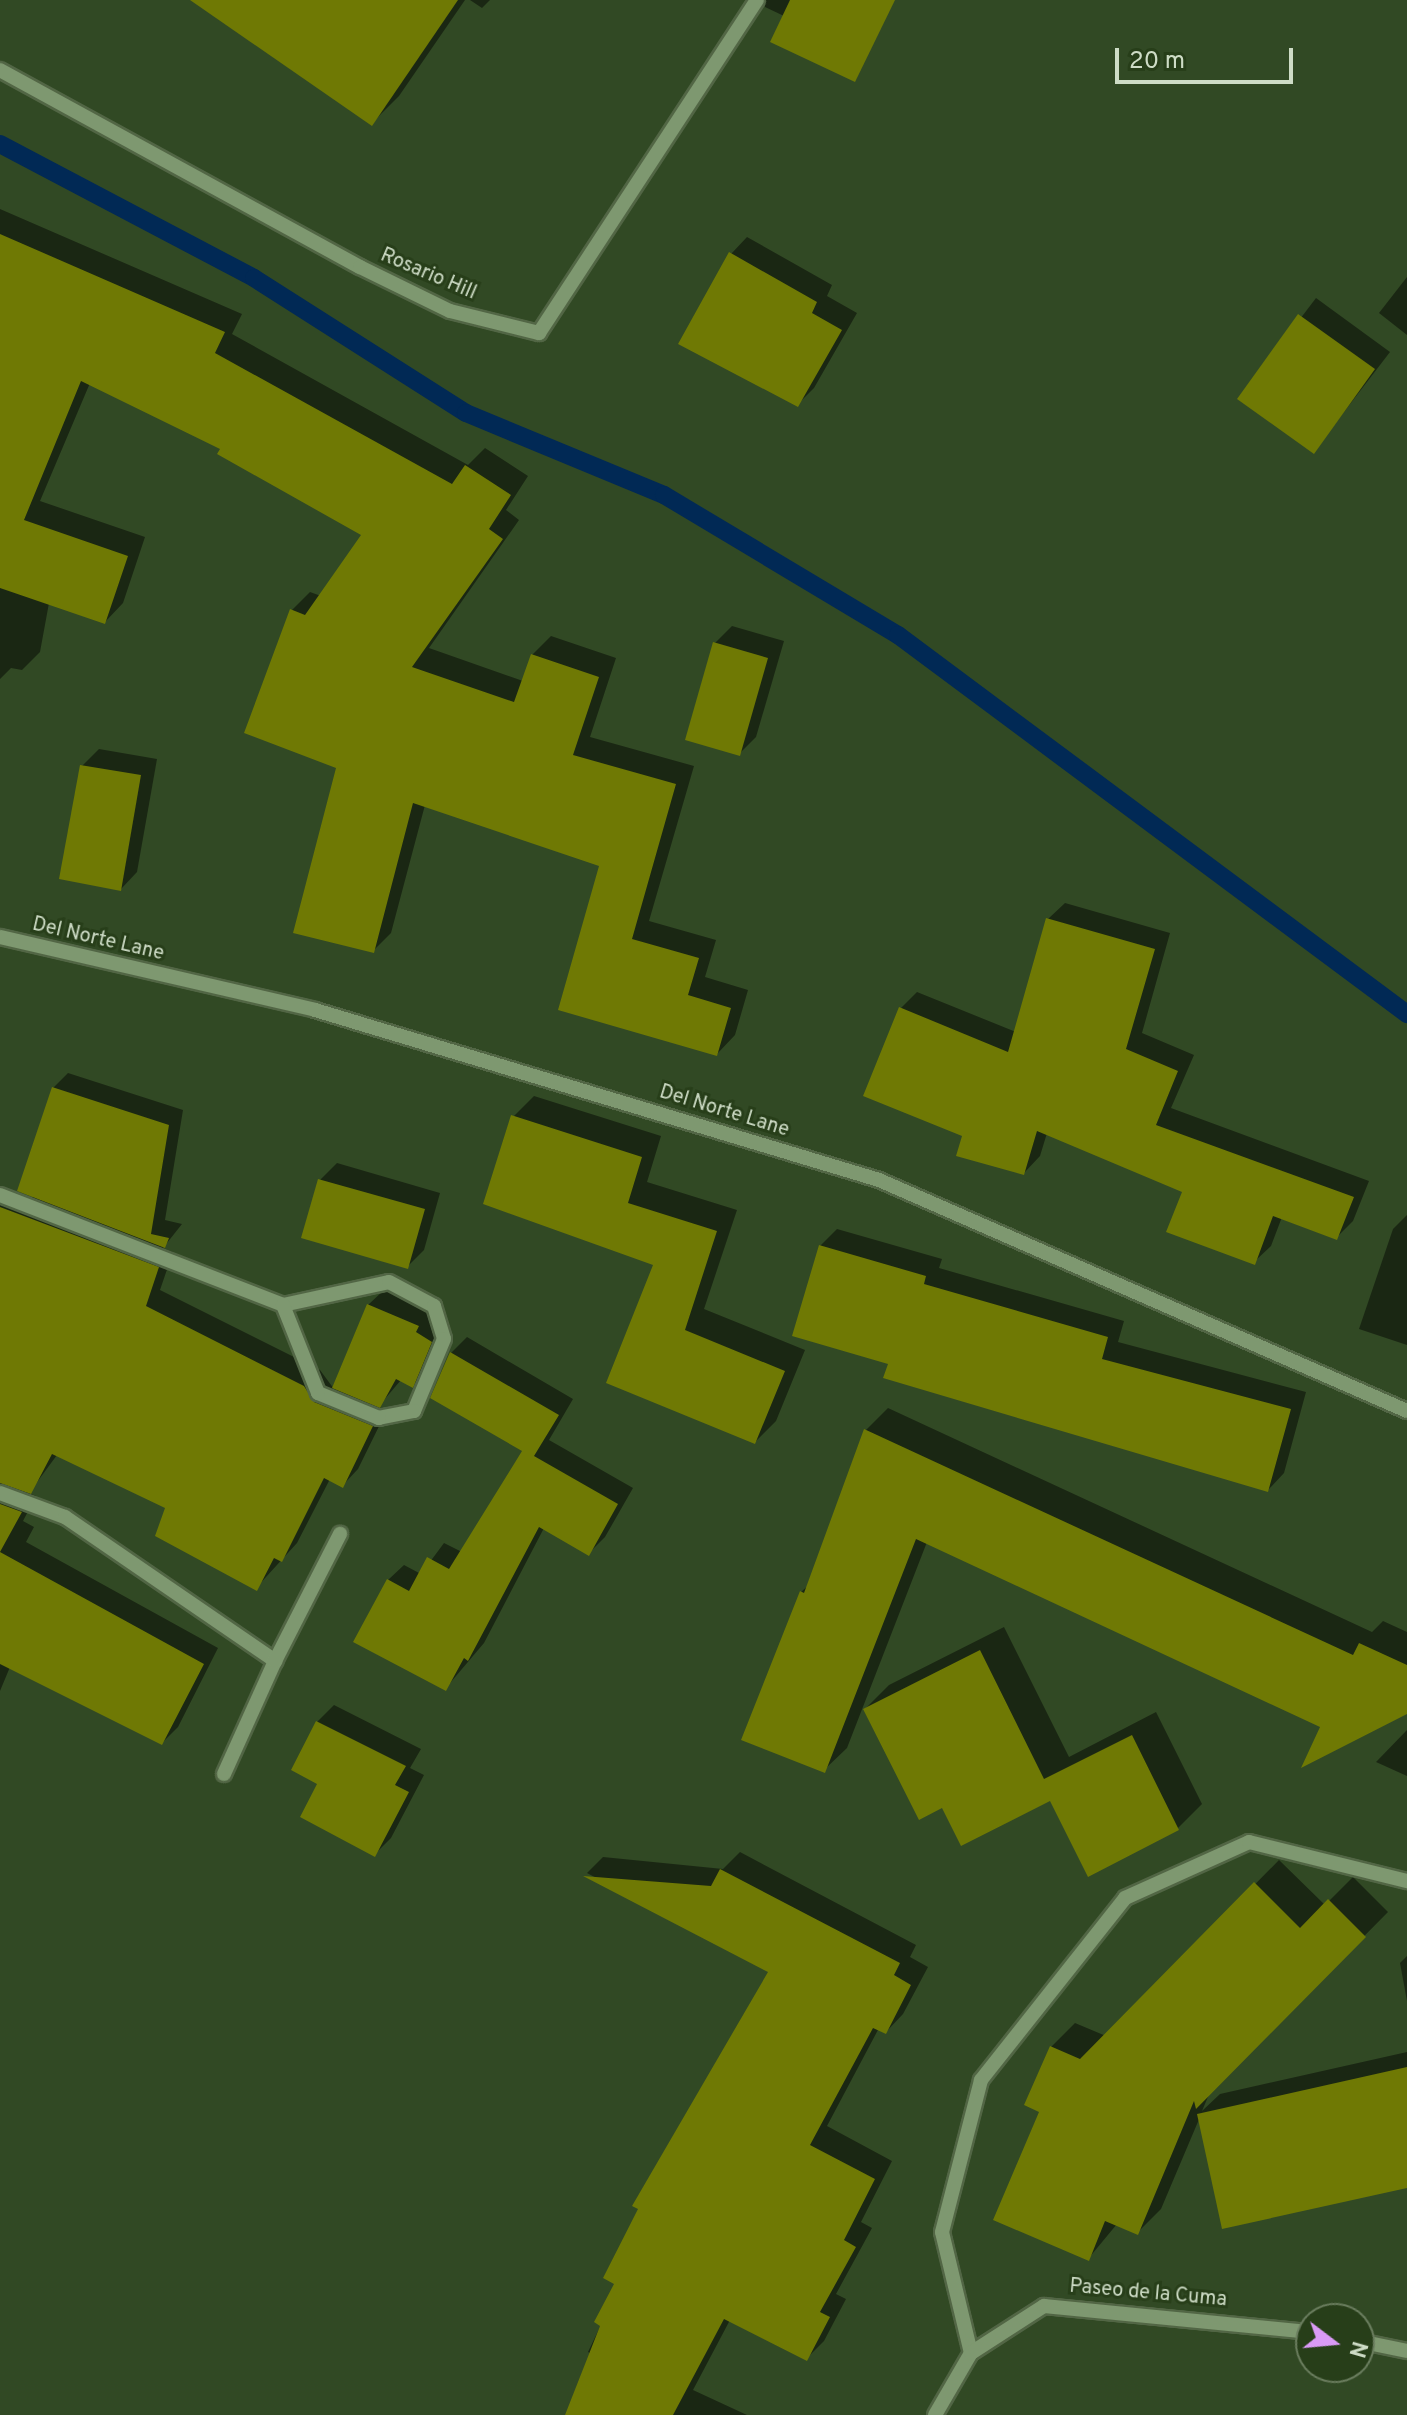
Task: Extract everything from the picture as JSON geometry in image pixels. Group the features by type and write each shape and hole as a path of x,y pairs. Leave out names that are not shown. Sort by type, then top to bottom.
{"street":[{"name":"Rosario Hill","path":"0,70 373,274 450,311 539,333 757,0"},
{"name":"Del Norte Lane","path":"0,937 315,1010 879,1180 1407,1411"},
{"path":"0,1195 283,1305 389,1282 434,1306 444,1339 414,1411 379,1418 318,1393 283,1305"},
{"path":"0,1493 65,1517 275,1661"},
{"path":"224,1774 275,1661 340,1534"},
{"path":"971,2353 942,2232 981,2080 1125,1898 1249,1842 1407,1881"},
{"name":"Paseo de la Cuma","path":"935,2415 971,2353 1044,2306 1295,2330"},
{"path":"1375,2344 1407,2351"}],"building":[{"path":"190,0 458,0 372,126"},
{"path":"790,0 895,0 855,82 770,42"},
{"path":"0,234 225,332 215,353 452,484 465,465 511,495 489,529 503,539 412,667 514,702 531,654 599,677 573,755 676,784 632,939 699,958 688,995 731,1008 717,1056 558,1010 599,866 413,803 374,953 293,933 336,768 244,733 290,609 305,615 361,535 217,454 220,449 81,381 24,520 128,556 105,624 0,588"},
{"path":"729,252 817,302 812,313 842,330 798,407 678,344"},
{"path":"1298,314 1375,369 1314,454 1237,399"},
{"path":"713,642 768,658 740,756 685,740"},
{"path":"80,765 141,775 121,891 59,879"},
{"path":"1046,918 1155,949 1126,1049 1178,1071 1156,1125 1354,1197 1337,1240 1273,1216 1255,1265 1166,1232 1182,1192 1037,1131 1024,1175 956,1156 962,1136 863,1096 899,1007 1008,1052"},
{"path":"52,1087 169,1125 151,1234 169,1238 165,1248 17,1191"},
{"path":"511,1115 642,1157 628,1203 717,1231 685,1330 785,1371 755,1444 606,1383 653,1265 483,1204"},
{"path":"318,1179 425,1209 408,1269 301,1238"},
{"path":"0,1207 159,1267 146,1306 304,1386 314,1402 373,1426 343,1488 324,1478 282,1562 274,1558 257,1591 155,1536 165,1508 52,1454 31,1494 0,1483"},
{"path":"819,1245 926,1276 924,1284 1108,1337 1102,1359 1291,1409 1268,1492 883,1378 888,1364 792,1336"},
{"path":"367,1304 419,1326 416,1332 432,1342 413,1388 396,1379 380,1408 332,1388"},
{"path":"450,1352 559,1415 534,1456 618,1504 589,1556 539,1527 468,1661 464,1658 446,1691 353,1642 387,1579 409,1591 427,1557 449,1569 522,1451 430,1398"},
{"path":"864,1429 1353,1655 1359,1643 1407,1665 1407,1714 1301,1768 1320,1727 916,1539 825,1773 741,1740 800,1591 804,1593"},
{"path":"0,1504 22,1512 0,1552"},
{"path":"0,1552 204,1664 162,1745 0,1664"},
{"path":"980,1650 1044,1779 1132,1735 1179,1830 1088,1877 1050,1801 961,1846 942,1808 919,1820 863,1709"},
{"path":"316,1721 406,1766 395,1785 409,1792 375,1857 300,1817 317,1784 291,1770"},
{"path":"720,1869 900,1963 894,1975 911,1985 886,2034 873,2028 810,2145 875,2179 844,2240 856,2247 820,2312 830,2317 807,2361 724,2319 673,2415 565,2415 600,2326 594,2322 614,2284 603,2278 638,2209 632,2206 768,1972 583,1876 711,1886"},
{"path":"1254,1882 1300,1928 1328,1899 1366,1937 1196,2109 1194,2101 1138,2235 1105,2221 1089,2261 993,2220 1039,2112 1024,2105 1050,2046 1080,2059"},
{"path":"1407,2067 1407,2188 1222,2229 1197,2114"}],"waterway":[{"path":"0,144 254,278 466,413 664,495 898,635 1407,1014"}]}
